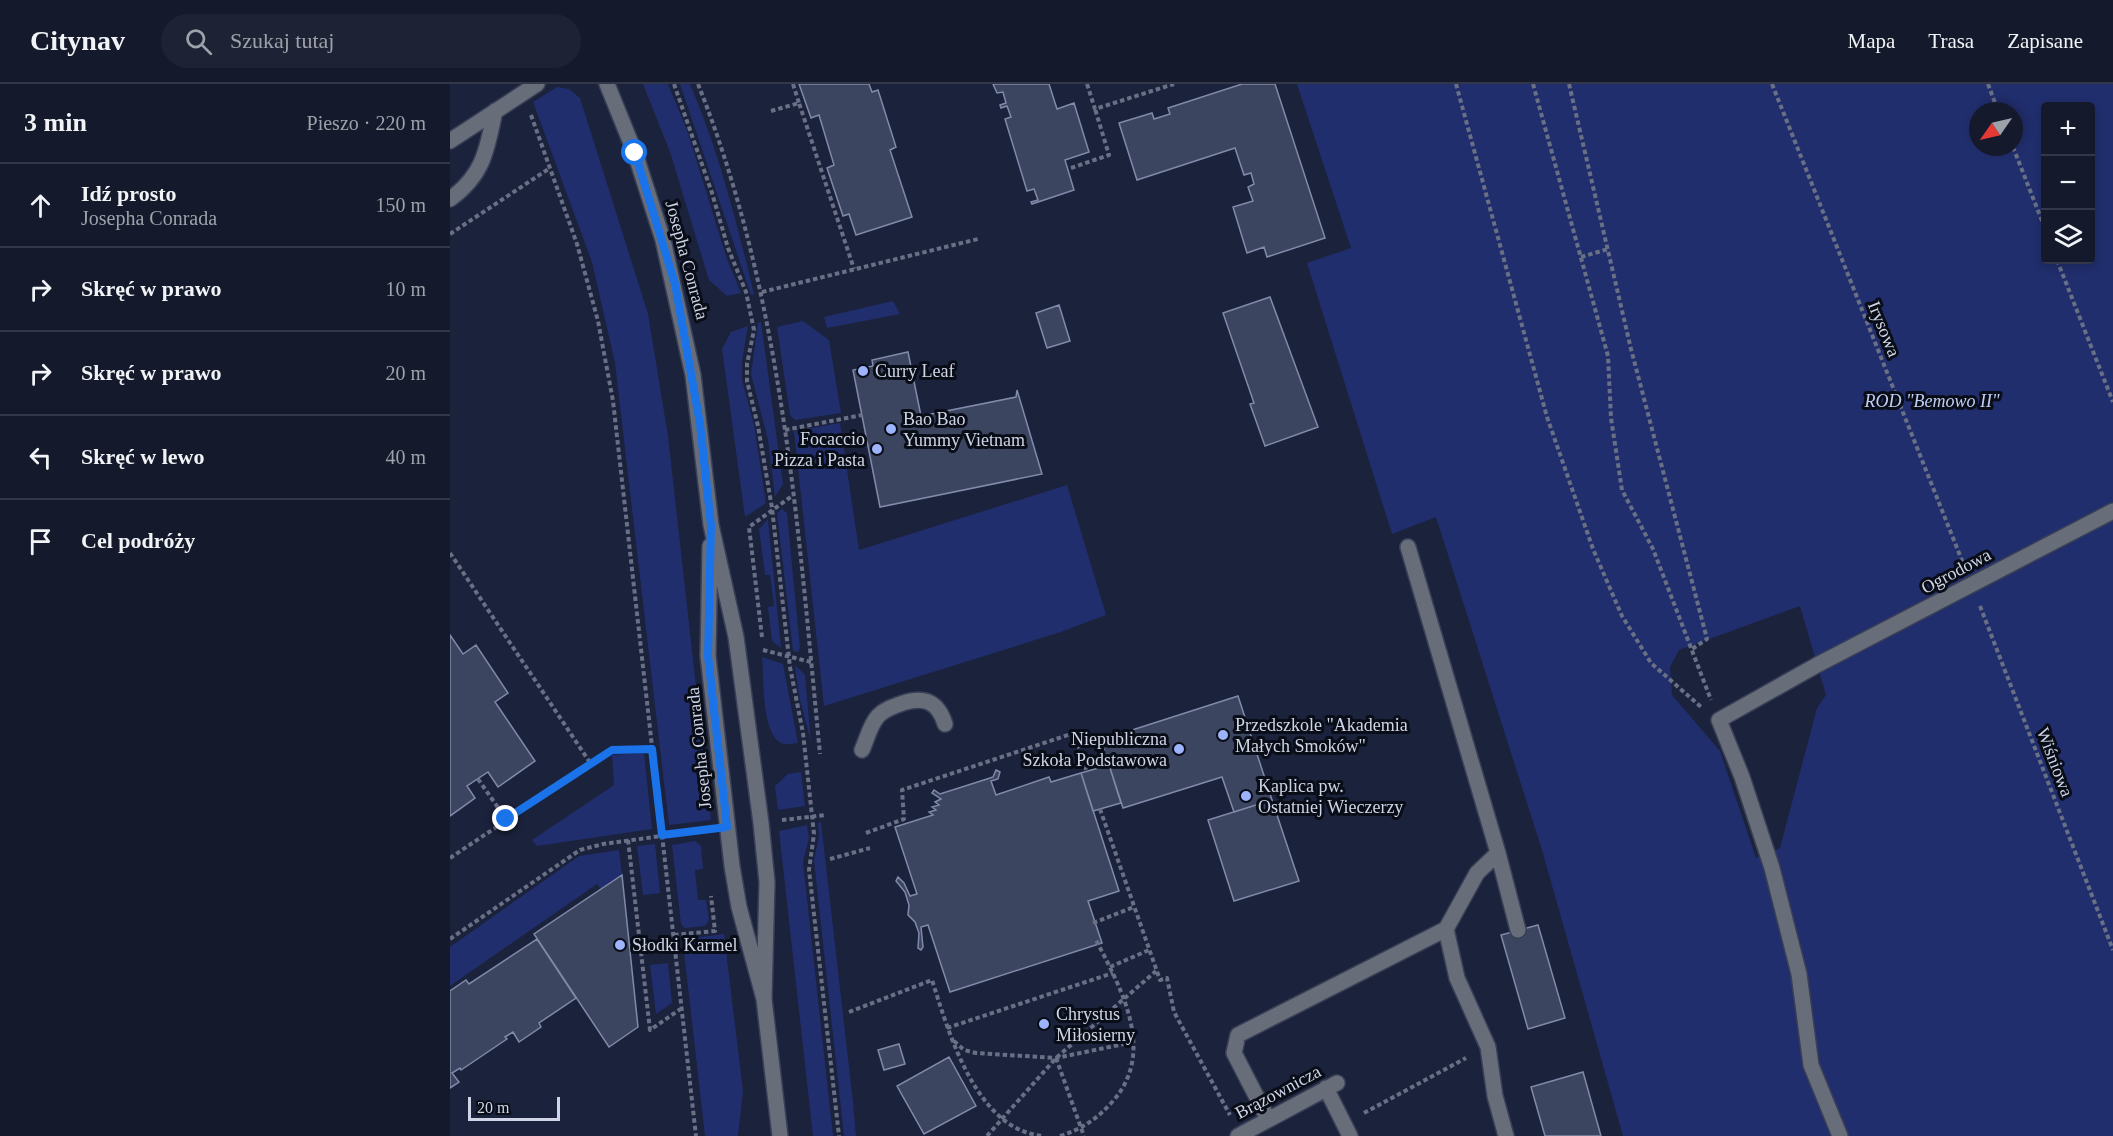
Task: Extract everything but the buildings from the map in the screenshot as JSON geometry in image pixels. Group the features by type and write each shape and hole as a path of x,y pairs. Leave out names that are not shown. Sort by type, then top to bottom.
{"street":[{"path":"450,141 537,84"},
{"name":"Josepha Conrada","path":"607,84 650,197 675,284 693,375 711,525 736,637 761,823 767,882 764,999 780,1136"},
{"path":"450,199 476,176 486,154 495,111"},
{"name":"Ogrodowa","path":"1719,720 1817,665 2113,511"},
{"name":"Josepha Conrada","path":"711,525 708,656 727,827 739,908 764,999"},
{"path":"1408,547 1518,930"},
{"path":"862,750 880,714 911,700 922,699 932,703 939,710 945,724"},
{"path":"1719,720 1742,777 1772,868 1799,974 1811,1065 1840,1136"},
{"path":"1268,1119 1234,1053 1238,1035 1446,929 1477,873 1498,854"},
{"path":"1446,929 1457,978 1488,1047 1496,1096 1506,1136"},
{"name":"Brązownicza","path":"1240,1135 1331,1085 1347,1130"}],"path":[{"path":"674,84 712,193 728,248 746,292 754,330 747,364 747,381 758,426 772,508 788,657 803,733 814,834 809,870 839,1136"},
{"path":"698,84 725,159 762,292 774,348 820,754"},
{"path":"793,84 854,269"},
{"path":"1071,168 1109,154 1086,84"},
{"path":"1095,109 1174,84"},
{"path":"1456,84 1547,417 1593,549 1622,616 1651,663 1689,698 1719,720"},
{"path":"1533,84 1608,356 1611,418 1622,490 1653,549 1719,720"},
{"path":"1569,84 1634,360 1707,639 1692,649"},
{"name":"Irysowa","path":"1772,84 1971,585"},
{"path":"1988,84 1995,102"},
{"path":"522,92 580,255 598,321 613,402 696,1136"},
{"path":"771,111 799,102"},
{"path":"2017,156 2041,218"},
{"path":"450,234 550,168"},
{"path":"762,292 978,239"},
{"path":"1581,257 1608,249"},
{"path":"2059,264 2113,402"},
{"path":"785,430 862,415"},
{"path":"792,496 772,508 749,527 764,652 811,662"},
{"path":"450,553 591,764"},
{"name":"Wiśniowa","path":"1971,585 2113,950"},
{"path":"866,833 904,819 902,790 1074,733 1087,772"},
{"path":"450,858 612,750 652,749"},
{"path":"478,779 506,819"},
{"path":"1100,809 1156,971 1160,980 1167,978 1174,1012 1240,1135"},
{"path":"761,823 826,815"},
{"path":"450,939 570,855 591,846 727,827"},
{"path":"704,830 705,841"},
{"path":"628,840 650,1029 682,1008"},
{"path":"830,859 870,848"},
{"path":"674,935 715,931 710,886"},
{"path":"1093,923 1134,907"},
{"path":"1060,1136 1081,1129 1102,1113 1125,1087 1134,1057 1134,1033 1123,999 1096,940"},
{"path":"1110,967 1149,950"},
{"path":"987,1136 1056,1058 1156,971"},
{"path":"947,1028 1113,973"},
{"path":"849,1012 932,980 947,1028 964,1069 1003,1119 1027,1135 1043,1136"},
{"path":"953,1040 964,1050 976,1053 1056,1058 1134,1042"},
{"path":"1056,1058 1084,1136"},
{"path":"1347,1130 1463,1060"}],"green space":[{"path":"643,84 668,84 688,133 727,259 741,293 727,296 709,280 670,152"},
{"path":"680,84 690,84 710,136 734,214 754,294 751,295"},
{"name":"ROD \"Bemowo II\"","path":"1297,84 2113,84 2113,1136 1623,1136 1542,850 1436,517 1392,534 1307,263 1351,248","holes":["1800,606 1826,695 1817,708 1780,848 1756,858 1720,751 1672,695 1670,667 1679,650"]},
{"path":"557,87 569,89 580,98 648,314 668,436 711,820 669,825 615,363 592,262 533,102"},
{"path":"893,301 900,314 827,328 824,317"},
{"path":"803,321 829,340 841,413 795,420 790,415 777,327"},
{"path":"761,322 783,484 775,497 768,440 751,374 758,323"},
{"path":"748,326 742,361 742,380 754,424 766,503 745,517 722,349 731,332"},
{"path":"840,423 859,550 1067,485 1106,615 1061,632 824,706 794,431"},
{"path":"782,509 787,513 800,648 798,652 793,651 777,513"},
{"path":"768,519 781,648 772,641 768,607 774,606 770,575 765,575 759,529"},
{"path":"762,657 783,664 798,743 784,744 771,731 765,706"},
{"path":"795,665 805,675 811,742 799,696"},
{"path":"644,753 652,829 537,846 532,840 614,785 612,755"},
{"path":"801,772 805,806 778,810 775,786 788,774"},
{"path":"821,822 856,1136 844,1136 814,860 819,837 818,823"},
{"path":"807,825 809,838 803,862 833,1136 813,1136 779,831"},
{"path":"695,841 701,846 703,869 695,870 698,900 706,900 709,920 705,926 685,928 681,924 672,845"},
{"path":"655,844 660,893 643,895 637,846"},
{"path":"619,850 622,875 601,889 597,884 450,986 450,947 579,856"},
{"path":"724,934 743,1091 738,1136 705,1136 683,943 686,939"},
{"path":"668,963 672,1003 656,1014 650,965"}],"place":[{"name":"Curry Leaf","path":"863,371"},
{"name":"Bao Bao Yummy Vietnam","path":"891,429"},
{"name":"Focaccio Pizza i Pasta","path":"877,449"},
{"name":"Przedszkole \"Akademia Małych Smoków\"","path":"1223,735"},
{"name":"Niepubliczna Szkoła Podstawowa","path":"1179,749"},
{"name":"Kaplica pw. Ostatniej Wieczerzy","path":"1246,796"},
{"name":"Słodki Karmel","path":"620,945"},
{"name":"Chrystus Miłosierny","path":"1044,1024"}],"route":[{"path":"506,819 612,750 652,749 662,835 727,827 708,656 707,621 711,525 700,424 675,284 635,153"}]}
